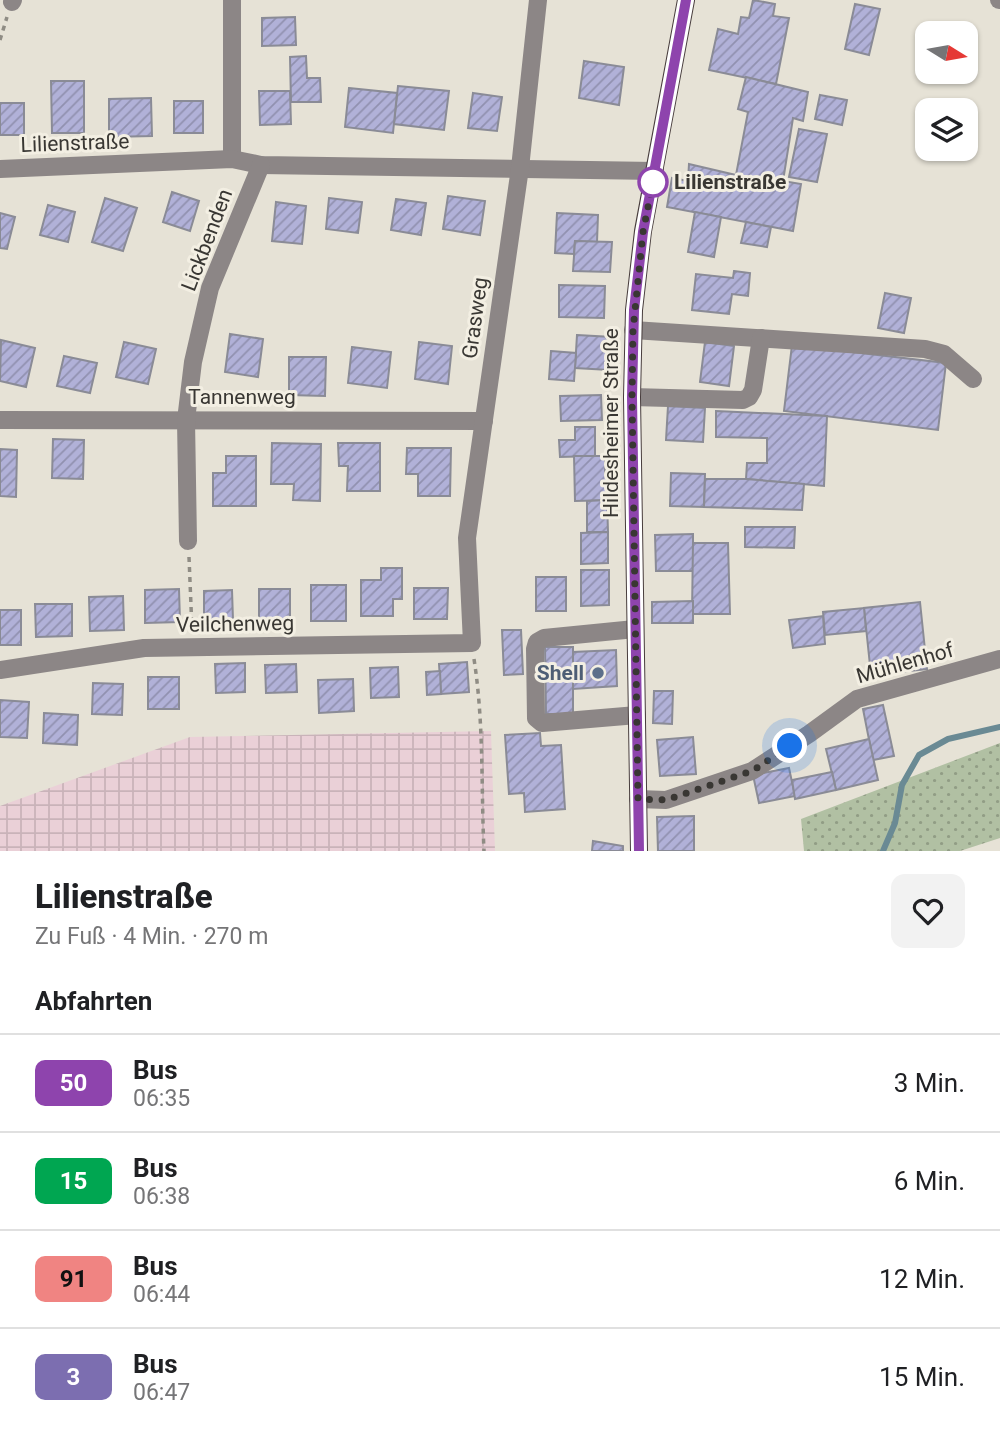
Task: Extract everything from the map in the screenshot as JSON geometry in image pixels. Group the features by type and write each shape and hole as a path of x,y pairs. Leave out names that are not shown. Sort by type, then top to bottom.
{"main road":[{"name":"Hildesheimer Straße","path":"639,851 633,330 643,232 686,0"}],"street":[{"path":"232,159 233,0"},
{"name":"Grasweg","path":"472,643 467,538 520,168 538,0"},
{"name":"Lilienstraße","path":"0,169 232,159 261,165 655,171"},
{"name":"Lickbenden","path":"188,541 186,420 193,362 210,288 261,165"},
{"path":"633,330 925,349 944,354 973,379"},
{"path":"632,397 743,400 749,397 753,390 761,338"},
{"name":"Tannenweg","path":"0,420 484,421"},
{"path":"635,629 544,638 537,642 536,718 542,723 637,715"},
{"name":"Veilchenweg","path":"0,670 144,648 472,643"},
{"name":"Mühlenhof","path":"638,799 666,800 752,771 857,699 1000,659"}],"path":[{"path":"188,541 193,648"},
{"path":"472,643 483,740 481,781 484,851"}],"shaded area":[{"path":"491,731 495,851 0,851 0,806 190,737"}],"green space":[{"path":"1000,743 1000,838 960,851 804,851 801,819"}],"building":[{"path":"753,0 775,4 773,16 789,18 776,84 709,70 718,29 738,34 741,17 749,18"},
{"path":"855,4 880,9 869,55 845,49"},
{"path":"295,17 296,45 262,46 262,18"},
{"path":"306,56 307,78 320,78 321,102 291,102 290,57"},
{"path":"584,61 624,67 619,105 579,98"},
{"path":"746,77 808,92 803,121 793,118 783,181 801,184 793,231 667,207 672,178 688,181 689,164 736,175 748,112 738,109"},
{"path":"51,81 84,81 84,133 52,133"},
{"path":"398,86 449,91 444,130 394,124"},
{"path":"349,88 397,93 393,133 345,127"},
{"path":"259,91 290,91 291,124 260,125"},
{"path":"473,93 502,97 497,131 468,128"},
{"path":"820,95 847,100 842,125 815,119"},
{"path":"151,98 152,136 109,137 109,99"},
{"path":"174,101 203,101 203,133 174,133"},
{"path":"0,103 24,103 24,135 0,135"},
{"path":"799,129 827,134 817,182 789,177"},
{"path":"172,192 199,201 190,231 163,222"},
{"path":"448,196 485,201 480,235 443,229"},
{"path":"105,198 137,208 123,251 92,242"},
{"path":"329,198 362,202 358,233 326,229"},
{"path":"396,199 426,203 421,235 391,230"},
{"path":"276,202 306,206 302,244 272,241"},
{"path":"48,205 75,212 68,242 40,235"},
{"path":"695,212 721,217 714,257 688,252"},
{"path":"0,213 15,217 7,249 0,248"},
{"path":"557,213 598,215 597,242 575,241 574,254 555,253"},
{"path":"746,222 771,227 767,247 741,243"},
{"path":"575,241 612,242 610,272 573,271"},
{"path":"734,271 750,273 748,296 732,294 729,314 692,310 696,274 733,278"},
{"path":"559,285 605,286 604,318 559,317"},
{"path":"885,293 911,298 904,333 878,328"},
{"path":"230,334 263,339 258,377 225,372"},
{"path":"577,335 612,337 609,370 575,368"},
{"path":"1,340 35,348 26,387 0,381"},
{"path":"124,342 156,349 148,384 116,377"},
{"path":"419,342 452,346 448,384 415,379"},
{"path":"705,342 734,346 729,386 700,382"},
{"path":"792,345 946,363 938,430 784,411"},
{"path":"352,347 391,352 387,388 348,383"},
{"path":"551,351 576,353 574,381 549,379"},
{"path":"64,356 97,363 90,393 57,386"},
{"path":"289,357 326,357 325,396 289,395"},
{"path":"601,395 602,420 561,421 560,396"},
{"path":"668,406 705,408 703,442 666,440"},
{"path":"716,411 827,416 824,486 746,479 747,463 767,463 767,438 716,437"},
{"path":"575,427 595,427 595,456 560,457 559,440 575,440"},
{"path":"53,439 84,440 83,479 52,478"},
{"path":"272,443 321,444 320,501 293,500 294,484 271,484"},
{"path":"338,443 380,443 380,491 347,491 348,466 339,466"},
{"path":"407,448 451,448 450,496 418,496 418,474 406,474"},
{"path":"0,449 17,450 16,497 0,496"},
{"path":"226,456 256,456 256,506 213,506 213,473 226,473"},
{"path":"574,456 605,456 605,476 613,475 614,500 575,501"},
{"path":"671,473 705,474 704,507 670,506"},
{"path":"705,479 804,484 802,510 704,507"},
{"path":"607,500 608,532 587,532 587,501"},
{"path":"745,527 795,527 794,548 745,547"},
{"path":"608,532 608,563 581,564 581,533"},
{"path":"693,534 693,571 656,571 655,535"},
{"path":"693,543 728,543 730,614 692,614"},
{"path":"381,568 402,568 402,599 393,599 393,616 361,616 361,580 381,580"},
{"path":"581,570 609,570 609,605 581,606"},
{"path":"536,577 566,577 566,611 536,611"},
{"path":"311,585 346,585 346,621 311,621"},
{"path":"414,588 448,588 447,619 414,619"},
{"path":"179,589 180,622 145,623 145,590"},
{"path":"259,589 290,589 290,620 259,620"},
{"path":"232,590 233,620 204,621 204,591"},
{"path":"123,596 124,630 90,631 89,597"},
{"path":"693,601 693,623 652,623 652,602"},
{"path":"920,602 927,669 871,675 864,608"},
{"path":"35,604 72,604 72,636 36,637"},
{"path":"864,608 866,631 825,635 823,612"},
{"path":"0,610 21,610 21,645 0,645"},
{"path":"823,616 825,644 793,648 789,620"},
{"path":"502,630 521,630 523,674 504,675"},
{"path":"545,647 573,647 573,714 546,714"},
{"path":"616,650 617,686 573,689 573,652"},
{"path":"467,662 469,692 441,694 439,664"},
{"path":"245,663 245,692 216,693 215,664"},
{"path":"296,664 297,692 266,693 265,665"},
{"path":"398,667 399,697 371,698 370,668"},
{"path":"440,671 441,694 427,695 426,672"},
{"path":"148,677 179,677 179,709 148,709"},
{"path":"353,679 354,711 319,713 318,680"},
{"path":"93,683 123,684 122,715 92,714"},
{"path":"654,691 673,691 672,724 653,723"},
{"path":"0,700 29,702 27,738 0,737"},
{"path":"883,705 894,756 873,760 863,709"},
{"path":"44,713 78,715 77,745 43,743"},
{"path":"540,733 541,746 561,745 565,809 525,812 524,793 509,794 505,735"},
{"path":"693,737 696,774 660,776 657,740"},
{"path":"869,739 878,780 836,790 826,749"},
{"path":"789,768 795,796 759,803 753,775"},
{"path":"832,772 836,790 795,799 792,780"},
{"path":"694,816 694,851 658,851 657,817"},
{"path":"593,841 623,846 623,851 592,851"}],"waterway":[{"path":"883,851 895,823 902,785 919,755 948,739 1000,727"}],"bus line":[{"name":"50","path":"639,851 632,397 634,310 643,232 686,0"}],"place":[{"name":"Lilienstraße","path":"653,182"},
{"name":"Shell","path":"598,673"}],"route":[{"path":"653,182 643,232 633,330 638,799 666,800 752,771 790,746"}]}
